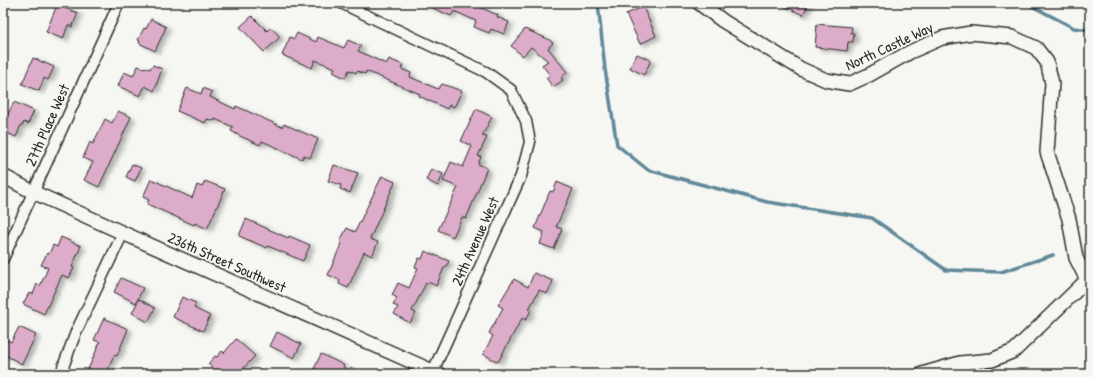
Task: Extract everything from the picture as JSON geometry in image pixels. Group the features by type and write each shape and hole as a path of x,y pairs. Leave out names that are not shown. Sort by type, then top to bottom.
{"street":[{"name":"27th Place West","path":"3,259 119,3"},
{"name":"24th Avenue West","path":"341,3 486,72 511,90 526,121 530,142 521,176 436,373"},
{"name":"North Castle Way","path":"699,3 723,21 801,69 826,80 849,84 869,75 910,52 942,38 971,33 1012,37 1036,48 1047,62 1052,84 1047,152 1069,219 1076,258 1089,281"},
{"name":"236th Street Southwest","path":"3,176 33,192 123,233 436,373"},
{"path":"63,367 76,332 123,233"},
{"path":"922,374 960,364 992,360 1014,351 1089,281"}],"building":[{"path":"421,3 470,3 498,15 497,17 509,22 504,34 491,29 489,33 474,27 476,21 454,11 451,16"},
{"path":"778,3 809,3 803,15"},
{"path":"57,5 78,13 72,27 68,25 63,39 46,32"},
{"path":"643,7 656,36 640,44 626,14"},
{"path":"252,16 267,31 271,27 280,37 264,52 240,27"},
{"path":"151,19 166,27 155,51 139,43 140,41 138,40 144,28 146,29"},
{"path":"817,24 852,27 851,33 854,33 853,42 848,42 847,51 815,47"},
{"path":"525,29 548,39 553,43 548,48 567,72 561,78 563,80 553,87 546,78 550,75 542,65 548,61 531,47 523,56 511,46"},
{"path":"297,33 316,42 318,37 344,48 348,40 361,46 358,51 386,64 389,59 403,65 401,69 411,73 410,77 438,89 442,84 462,91 454,107 449,105 447,109 419,96 420,94 366,71 365,74 357,71 356,73 349,70 345,78 333,72 335,68 315,60 312,68 282,55 290,37 294,39"},
{"path":"637,54 651,60 644,75 630,68"},
{"path":"33,58 54,67 48,80 44,78 39,91 22,84"},
{"path":"153,65 162,69 154,91 145,86 140,96 118,86 124,72 133,76 138,66 150,69"},
{"path":"187,88 201,94 203,88 212,92 210,97 235,109 236,106 282,127 284,124 318,139 310,158 304,155 302,159 262,141 260,145 231,131 233,127 215,119 214,121 207,119 205,123 177,111"},
{"path":"14,102 34,111 28,124 24,122 23,125 21,125 16,137 3,131 3,124"},
{"path":"476,109 492,117 482,136 487,137 478,156 481,157 478,164 487,168 466,219 462,217 453,237 438,230 458,187 443,181 451,162 463,167 472,146 461,141"},
{"path":"118,111 131,117 99,187 84,180 93,162 83,158 90,142 93,144 105,119 112,123"},
{"path":"132,164 141,168 135,181 126,177"},
{"path":"334,165 358,173 350,193 340,189 341,185 328,181"},
{"path":"431,169 443,174 438,186 426,180"},
{"path":"382,176 395,182 370,239 378,242 372,256 364,252 348,288 339,284 340,280 328,275 342,242 340,241 347,228 355,232"},
{"path":"151,179 192,198 197,185 202,187 205,181 225,189 207,229 195,223 194,225 147,204 149,200 143,197"},
{"path":"557,182 573,189 556,227 562,229 554,249 540,244 544,232 535,228 550,191 553,192"},
{"path":"246,219 288,238 289,236 310,245 303,261 268,246 267,248 239,236"},
{"path":"61,237 81,246 69,278 62,275 44,314 23,304 29,293 33,294 37,284 40,286 48,268 41,265 47,253 49,254 53,245 57,247"},
{"path":"425,251 449,261 444,268 436,286 429,282 428,284 426,283 412,311 416,313 410,323 394,314 398,307 393,305 397,298 392,295 398,283 409,288 418,268 415,267 419,258 422,259"},
{"path":"534,273 553,281 547,294 539,290 529,309 531,310 526,320 522,318 498,362 483,354 493,336 489,333 503,308 498,305 514,279 528,287"},
{"path":"121,278 143,288 136,303 114,292"},
{"path":"182,297 196,303 194,308 210,316 203,331 173,317"},
{"path":"139,299 155,308 148,322 132,313"},
{"path":"104,318 128,329 117,356 114,355 106,374 86,374 100,342 94,340"},
{"path":"19,327 36,335 22,364 3,354 3,348 7,340 11,342"},
{"path":"277,332 301,344 294,358 270,346"},
{"path":"236,339 255,356 238,374 223,371 219,374 208,364 222,351 224,353"},
{"path":"321,354 344,365 343,367 356,374 325,374 314,369"}],"waterway":[{"path":"598,3 605,69 617,145 648,170 767,202 872,218 946,270 1001,272 1053,255"},
{"path":"1026,3 1074,28 1090,30"}]}
